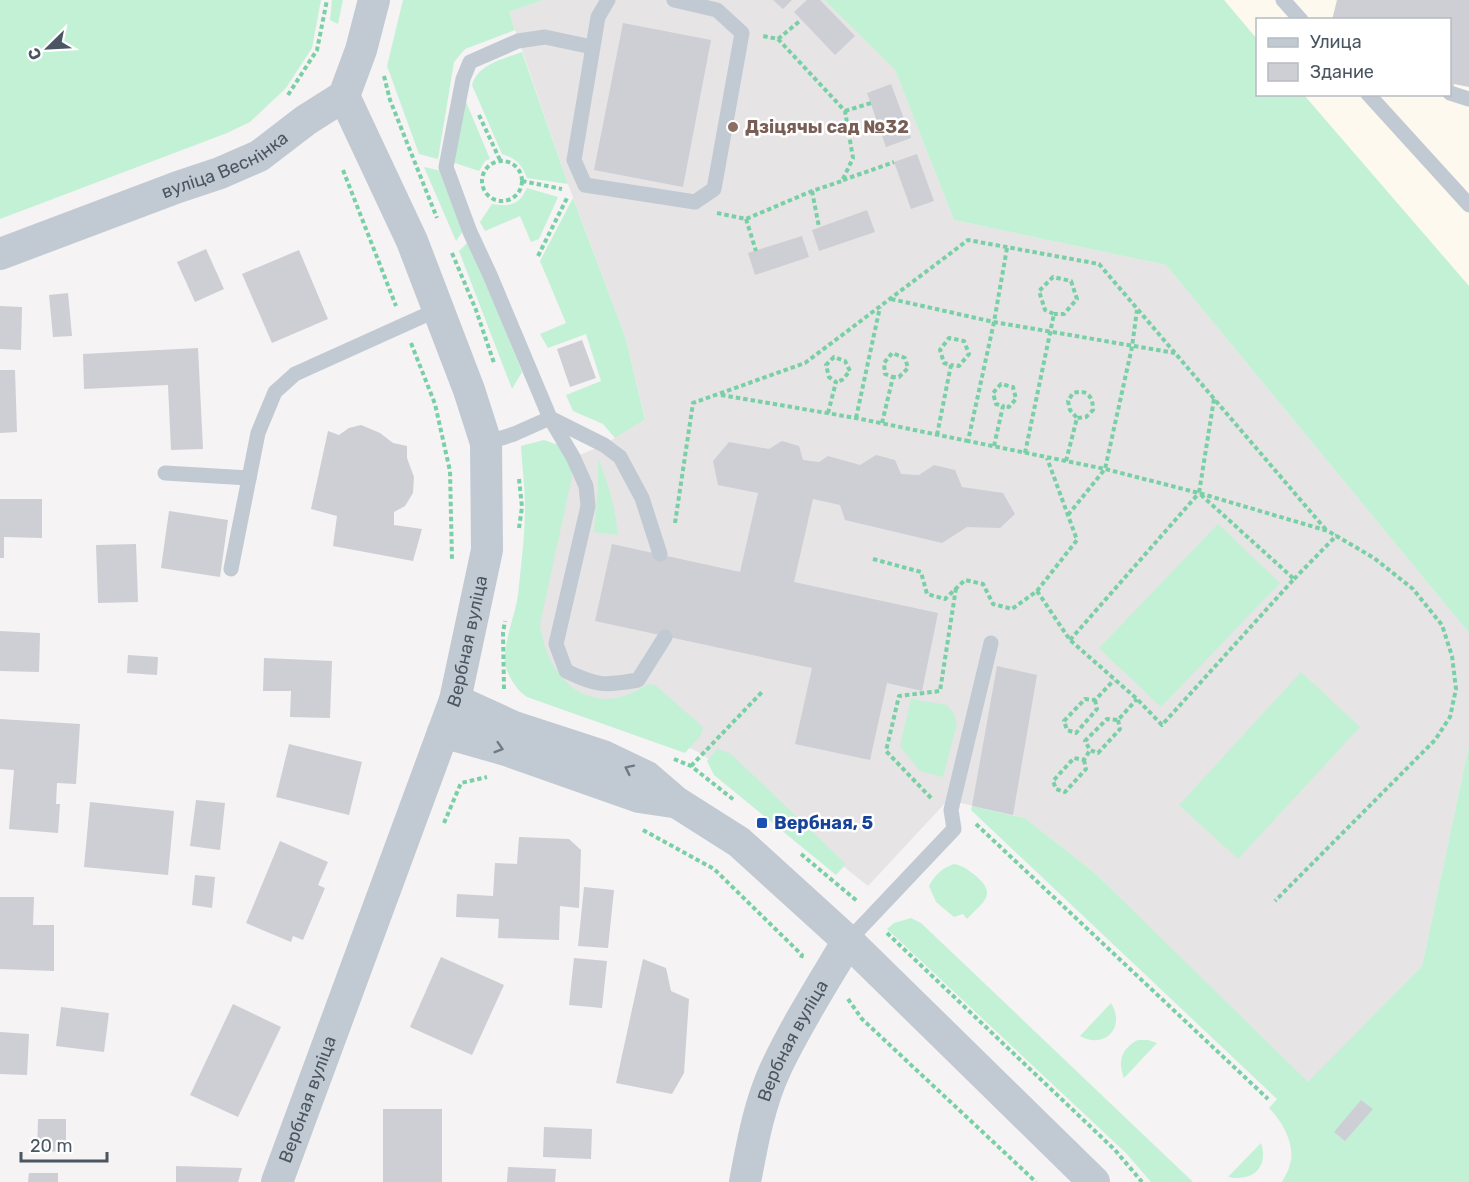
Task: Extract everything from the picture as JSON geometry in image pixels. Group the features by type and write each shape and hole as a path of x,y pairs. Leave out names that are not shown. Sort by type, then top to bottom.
{"street":[{"path":"344,96 361,50 374,0"},
{"name":"вуліца Веснінка","path":"0,254 167,191 220,174 259,156 306,120 344,96"},
{"name":"Вербная вуліца","path":"277,1182 455,700 488,550 486,443 439,309 412,241 344,96"},
{"path":"455,700 514,727 603,756 647,777 676,802 739,842 848,941 1094,1182"},
{"path":"443,732 506,750 639,797 676,802"},
{"name":"Вербная вуліца","path":"745,1182 755,1133 774,1072 793,1034 848,941"}],"lane":[{"path":"608,0 598,16 574,160 585,185 694,202 714,189 742,33 717,10 674,0"},
{"path":"1283,0 1299,18"},
{"path":"1300,18 1304,0"},
{"path":"592,47 545,38 518,40 470,62 463,79 446,167 470,232 474,236 550,418 573,457 586,486 588,506 556,644 566,671 590,683 607,685 638,680 665,637"},
{"path":"1451,94 1469,99"},
{"path":"1370,96 1469,204"},
{"path":"231,569 258,433 275,392 295,374 439,309"},
{"path":"486,443 514,434 550,418"},
{"path":"550,418 604,445 620,457 642,498 660,554"},
{"path":"165,473 249,478"},
{"path":"848,941 954,829 951,810 991,643"}],"path":[{"path":"279,102 288,94 317,50 327,0"},
{"path":"778,39 801,20"},
{"path":"742,33 778,39 845,111 853,158 842,181"},
{"path":"463,79 500,160"},
{"path":"845,111 871,103"},
{"path":"500,160 514,164 522,181 521,187 513,197 501,201 489,196 482,185 484,172 488,166 500,160"},
{"path":"694,202 717,214 746,219 812,190 894,162"},
{"path":"340,164 435,404 450,471 452,567"},
{"path":"522,181 571,191 538,256"},
{"path":"812,190 819,227"},
{"path":"746,219 756,251"},
{"path":"675,525 693,404 805,363 968,240 1099,264 1328,531"},
{"path":"968,441 994,322 1007,248"},
{"path":"1053,277 1071,281 1077,299 1064,314 1054,314 1045,310 1039,291 1053,277"},
{"path":"891,298 994,322 1176,354"},
{"path":"856,418 880,306"},
{"path":"1068,515 1105,469 1132,346 1137,309"},
{"path":"1025,453 1054,314"},
{"path":"949,338 964,341 969,354 959,366 951,365 944,363 940,350 949,338"},
{"path":"892,353 905,358 908,368 899,377 892,377 885,374 884,363 892,353"},
{"path":"834,357 845,361 850,371 842,380 836,382 829,376 826,365 834,357"},
{"path":"937,435 951,365"},
{"path":"882,423 892,377"},
{"path":"828,413 836,382"},
{"path":"1001,384 1012,387 1016,399 1010,407 1003,406 996,404 993,393 1001,384"},
{"path":"1080,391 1088,394 1093,400 1093,410 1086,417 1077,418 1070,410 1068,400 1073,393 1080,391"},
{"path":"719,395 882,423 1105,469 1199,493 1328,531 1374,558 1413,589 1442,625 1452,656 1456,689 1450,717 1435,740 1275,901"},
{"path":"1070,640 1199,493 1214,399"},
{"path":"994,446 1003,406"},
{"path":"1066,461 1077,418"},
{"path":"873,559 921,572 927,594 945,600 965,580 983,584 993,604 1012,609 1037,591 1077,540 1047,457"},
{"path":"1199,493 1294,579"},
{"path":"1037,591 1070,640 1137,699 1162,725 1294,579 1337,536"},
{"path":"957,588 940,691 898,696 886,751 915,779 939,808 945,812 951,810 964,812 1268,1100"},
{"path":"1095,700 1114,680"},
{"path":"691,766 762,692"},
{"path":"1085,699 1095,700 1097,709 1076,733 1067,730 1064,721 1085,699"},
{"path":"1118,720 1137,699"},
{"path":"1107,719 1118,720 1120,729 1098,753 1090,750 1084,741 1107,719"},
{"path":"1084,760 1074,758 1053,781 1056,789 1065,792 1086,769 1084,760 1090,750"},
{"path":"635,826 714,869 802,955 797,964"},
{"path":"887,933 1115,1150 1142,1182"},
{"path":"841,1007 847,997 861,1019 1036,1182"}],"shaded area":[{"path":"543,0 824,0 895,70 954,220 1166,265 1469,633 1469,745 1422,966 1308,1083 1096,874 1025,818 948,800 868,886 702,754 629,718 563,695 522,626 532,474 604,445 645,418 625,336 568,184 509,12"},
{"path":"1224,0 1469,0 1469,286 1305,96 1451,96 1451,18 1256,18 1256,38"}],"green space":[{"path":"0,0 321,0 312,48 286,88 250,122 227,133 0,219"},
{"path":"332,0 343,0 338,24 330,20"},
{"path":"403,0 543,0 509,12 515,30 465,49 454,62 438,159 419,154 387,66"},
{"path":"824,0 1224,0 1256,38 1256,96 1305,96 1469,286 1469,633 1166,265 954,220 895,70"},
{"path":"522,52 568,184 527,178 518,163 502,154 472,85 485,67"},
{"path":"464,97 490,159 485,161 479,171 452,162"},
{"path":"424,167 442,171 465,228 456,241"},
{"path":"527,188 558,197 539,239 531,242 520,216 485,231 480,222 492,204 513,204 521,198"},
{"path":"573,198 625,336 645,419 615,438 603,424 573,411 566,395 601,381 586,334 548,348 540,334 566,323 540,261"},
{"path":"470,240 522,372 512,389 459,251"},
{"path":"544,440 558,445 571,466 572,477 540,624 544,645 552,663 576,690 592,697 609,699 628,695 648,684 655,685 703,727 701,735 685,753 527,697 516,687 508,673 505,655 518,595 524,529 525,499 521,446"},
{"path":"598,459 611,496 618,535 594,532"},
{"path":"1218,524 1280,583 1161,707 1099,648"},
{"path":"1301,672 1360,727 1238,859 1179,805"},
{"path":"911,699 947,705 954,714 957,724 943,777 920,771 900,746"},
{"path":"1469,745 1469,1182 1282,1182 1289,1166 1291,1149 1283,1126 1269,1108 1277,1099 971,810 972,806 1025,818 1096,874 1308,1082 1422,966"},
{"path":"717,749 730,753 846,864 836,875 714,775 707,761"},
{"path":"954,864 971,872 986,888 986,898 983,903 967,919 963,914 954,917 936,902 929,886 939,872"},
{"path":"911,918 921,923 1193,1182 1151,1182 1126,1153 887,929 894,923"},
{"path":"1111,1003 1116,1020 1110,1034 1098,1040 1089,1040 1080,1036"},
{"path":"1138,1040 1157,1043 1124,1078 1121,1066 1122,1056 1128,1047"},
{"path":"1261,1143 1263,1159 1257,1171 1245,1177 1228,1177"}],"building":[{"path":"773,0 792,0 783,9"},
{"path":"807,0 820,0 855,36 835,55 794,12"},
{"path":"1337,0 1469,0 1469,87 1454,84 1453,89 1451,88 1451,18 1332,18"},
{"path":"623,23 711,40 683,187 594,170"},
{"path":"891,84 911,138 886,147 867,93"},
{"path":"917,154 934,201 911,209 894,162"},
{"path":"867,210 875,232 819,251 812,230"},
{"path":"802,236 809,257 755,275 748,253"},
{"path":"206,249 224,289 195,302 177,262"},
{"path":"299,250 328,319 272,343 242,274"},
{"path":"68,293 72,336 53,337 49,295"},
{"path":"0,306 22,307 21,350 0,349"},
{"path":"582,340 596,378 570,387 557,349"},
{"path":"198,348 203,449 171,450 168,385 84,389 83,354"},
{"path":"0,370 15,370 17,432 0,433"},
{"path":"361,425 380,433 393,443 407,446 407,458 414,477 413,493 405,506 394,512 394,525 422,529 413,561 333,546 337,516 311,509 328,431 339,435 349,428"},
{"path":"782,441 799,446 803,460 819,462 828,456 860,465 876,455 895,460 901,474 919,475 934,465 955,470 962,487 1003,493 1015,514 1000,528 967,527 942,543 845,520 840,505 813,499 794,582 938,613 922,691 887,683 870,760 795,744 812,668 595,621 612,544 740,572 758,493 718,485 713,461 729,442 769,449"},
{"path":"0,499 42,499 42,538 4,537 4,558 0,558"},
{"path":"169,511 228,520 220,577 161,568"},
{"path":"136,544 138,602 98,603 96,545"},
{"path":"0,631 40,633 39,672 0,671"},
{"path":"128,655 158,657 157,675 127,673"},
{"path":"264,658 332,661 330,718 290,717 291,691 263,691"},
{"path":"997,666 1037,675 1013,815 972,806"},
{"path":"0,719 80,724 76,784 57,783 56,804 60,804 58,833 9,829 14,770 0,769"},
{"path":"289,744 362,762 349,815 276,797"},
{"path":"196,800 225,803 220,850 190,846"},
{"path":"90,802 174,811 168,875 84,867"},
{"path":"519,837 569,839 581,850 579,908 560,906 559,940 498,938 499,919 456,917 457,894 493,896 495,863 517,864"},
{"path":"280,841 328,862 318,885 325,888 303,940 293,936 291,942 246,923"},
{"path":"195,875 215,877 212,908 192,905"},
{"path":"584,887 614,890 608,948 578,946"},
{"path":"0,897 34,897 33,925 54,925 54,971 0,969"},
{"path":"441,957 504,985 472,1055 410,1027"},
{"path":"574,958 607,961 602,1008 569,1005"},
{"path":"643,959 666,968 671,991 689,999 684,1073 672,1094 616,1083"},
{"path":"233,1004 281,1027 238,1117 190,1095"},
{"path":"61,1007 109,1013 104,1052 56,1046"},
{"path":"0,1032 29,1034 27,1075 0,1074"},
{"path":"1361,1100 1373,1109 1345,1141 1334,1132"},
{"path":"383,1109 442,1109 442,1182 383,1182"},
{"path":"38,1119 66,1119 66,1152 37,1151"},
{"path":"544,1127 592,1129 591,1159 543,1157"},
{"path":"176,1166 242,1168 238,1182 176,1182"},
{"path":"508,1167 556,1169 555,1182 507,1182"},
{"path":"29,1173 58,1173 58,1182 28,1182"}],"place":[{"name":"Дзіцячы сад №32","path":"733,127"},
{"name":"Вербная, 5","path":"762,823"}]}
